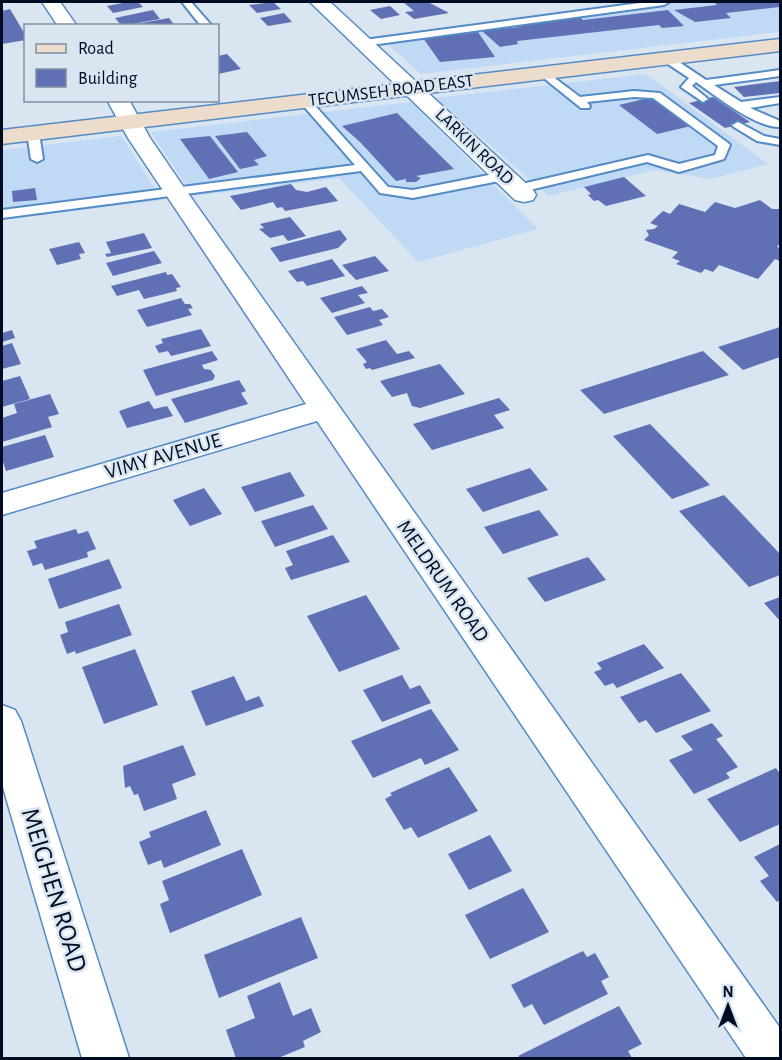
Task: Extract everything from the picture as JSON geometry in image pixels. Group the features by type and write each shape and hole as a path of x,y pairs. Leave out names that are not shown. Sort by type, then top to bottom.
{"main road":[{"name":"TECUMSEH ROAD EAST","path":"2,136 33,133 125,111 305,101 780,45"}],"street":[{"path":"51,2 67,24"},
{"name":"LARKIN ROAD","path":"319,2 413,88 515,187"},
{"name":"MELDRUM ROAD","path":"125,111 139,138 772,1059"},
{"name":"VIMY AVENUE","path":"2,504 324,409"},
{"name":"MEIGHEN ROAD","path":"2,721 106,1059"}],"lane":[{"path":"186,2 205,24"},
{"path":"364,43 664,2"},
{"path":"666,58 740,106 774,124 780,124"},
{"path":"544,73 587,108"},
{"path":"703,99 686,87 699,80 780,73"},
{"path":"305,101 384,190 413,194 515,187 648,158 679,168 720,157 724,145 656,95 634,94 578,100"},
{"path":"740,106 780,100"},
{"path":"738,125 761,139 780,142"},
{"path":"33,133 38,159"},
{"path":"2,214 89,198 176,192 364,167"}],"shaded area":[{"path":"651,2 780,2 780,32 421,74 379,36"},
{"path":"646,74 768,164 711,179 655,170 549,196 435,98"},
{"path":"411,102 538,229 418,262 339,178 193,196 151,132"},
{"path":"121,136 162,200 2,220 2,150"}],"building":[{"path":"138,2 143,7 113,13 107,6"},
{"path":"273,2 281,9 257,13 249,5"},
{"path":"403,2 428,2 449,13 414,19 405,12 414,11"},
{"path":"714,2 780,2 780,7 726,13 731,18 695,22 674,10 717,5"},
{"path":"390,6 400,15 381,19 370,10"},
{"path":"10,9 24,33 24,40 2,44 2,11"},
{"path":"153,10 160,19 120,24 115,18"},
{"path":"668,10 684,26 662,28 659,25 517,41 518,44 500,47 482,31 519,27 517,24 578,15 583,20"},
{"path":"284,13 292,22 268,26 260,18"},
{"path":"169,18 174,24 136,24"},
{"path":"478,32 495,57 440,62 423,38"},
{"path":"227,54 241,69 219,74 219,56"},
{"path":"780,81 780,93 744,97 734,87"},
{"path":"652,97 691,126 657,134 619,105"},
{"path":"713,97 750,122 725,128 689,103"},
{"path":"397,113 454,169 416,176 421,178 416,182 406,182 406,179 396,181 342,126"},
{"path":"247,132 267,156 254,160 259,165 240,169 215,136"},
{"path":"210,136 238,172 209,179 180,139"},
{"path":"624,177 646,196 606,206 598,200 594,201 584,187"},
{"path":"291,184 296,190 307,192 326,187 338,201 285,211 282,207 277,208 273,202 241,210 230,196"},
{"path":"35,188 37,200 13,202 12,191"},
{"path":"760,200 772,209 780,209 780,243 777,247 780,248 780,261 775,259 758,279 719,265 713,272 705,269 701,273 676,264 680,261 672,258 678,252 644,240 649,235 646,230 658,226 650,223 663,211 670,214 679,204 705,212 715,202 735,208"},
{"path":"290,217 306,236 288,241 283,235 270,238 259,229 264,228 260,224"},
{"path":"340,230 347,239 338,248 280,262 270,248"},
{"path":"144,233 152,248 107,257 105,254 111,253 106,242"},
{"path":"79,242 85,253 79,254 81,259 57,265 49,249"},
{"path":"154,251 162,263 113,276 106,263"},
{"path":"375,256 389,271 356,280 342,265"},
{"path":"332,259 345,276 307,286 303,281 297,282 288,271"},
{"path":"166,272 167,275 172,274 181,287 176,288 177,291 144,299 139,290 117,296 111,286"},
{"path":"362,286 368,293 358,295 365,303 332,313 320,298"},
{"path":"181,298 185,304 190,304 193,308 188,309 192,315 147,327 137,310"},
{"path":"370,307 373,311 382,309 389,317 379,320 383,325 347,335 334,317"},
{"path":"780,327 780,357 743,370 718,347"},
{"path":"201,329 211,346 171,356 168,351 159,353 155,346 163,343 161,339"},
{"path":"12,330 15,338 2,342 2,333"},
{"path":"386,340 397,354 409,351 415,358 372,370 366,369 363,364 367,362 356,349"},
{"path":"12,343 21,364 2,369 2,346"},
{"path":"212,351 218,360 202,365 204,369 211,370 215,376 213,380 156,396 143,370"},
{"path":"703,351 729,375 604,414 580,390"},
{"path":"440,364 465,394 420,408 412,406 407,393 392,397 380,381"},
{"path":"20,376 30,399 2,407 2,381"},
{"path":"239,380 246,391 241,393 248,404 185,423 171,399"},
{"path":"50,394 59,414 48,417 52,427 2,442 2,418 17,413 14,404"},
{"path":"499,398 510,410 494,415 504,428 432,450 413,424"},
{"path":"149,401 154,409 167,406 173,416 127,428 119,411"},
{"path":"650,424 710,485 672,499 613,436"},
{"path":"45,435 54,457 6,471 2,459 2,447"},
{"path":"530,468 548,490 483,512 466,489"},
{"path":"290,472 305,496 255,512 241,487"},
{"path":"204,488 222,514 190,526 173,500"},
{"path":"724,495 780,554 780,575 749,587 679,511"},
{"path":"313,505 328,529 275,547 261,521"},
{"path":"539,510 559,535 503,554 484,527"},
{"path":"76,529 78,534 88,531 96,549 87,552 88,557 45,570 42,563 33,566 27,551 37,548 34,541"},
{"path":"333,535 350,562 291,580 285,568 293,565 286,551"},
{"path":"588,557 606,580 545,602 527,578"},
{"path":"109,559 122,588 59,609 48,579"},
{"path":"366,595 400,649 339,672 307,616"},
{"path":"780,597 780,621 764,603"},
{"path":"119,604 132,635 76,654 75,651 67,654 60,635 68,632 65,622"},
{"path":"644,644 664,668 617,688 613,683 605,686 594,672 602,669 597,663"},
{"path":"135,649 158,705 104,724 82,667"},
{"path":"681,673 711,711 656,733 646,720 639,723 620,697"},
{"path":"402,675 410,689 420,685 431,703 382,722 363,690"},
{"path":"234,676 246,701 259,696 264,706 206,726 191,691"},
{"path":"431,709 459,750 425,765 421,758 373,778 351,741"},
{"path":"712,723 723,736 716,739 738,767 726,773 730,778 694,794 669,760 693,750 681,736"},
{"path":"183,745 196,775 172,784 177,799 144,811 138,794 134,795 130,786 125,788 123,766"},
{"path":"449,767 478,811 418,838 411,827 404,830 385,799 392,795 390,793"},
{"path":"776,768 780,774 780,824 740,842 707,799"},
{"path":"206,810 221,845 164,868 161,860 148,865 139,842 151,837 149,832"},
{"path":"490,835 512,871 469,890 448,854"},
{"path":"780,844 780,900 777,902 760,881 769,876 754,857"},
{"path":"242,849 262,895 170,933 160,904 169,900 162,881"},
{"path":"523,888 549,932 490,959 465,915"},
{"path":"301,917 318,958 219,998 204,955"},
{"path":"583,951 587,957 595,953 609,977 601,981 608,994 544,1025 532,1004 524,1008 511,985"},
{"path":"280,982 293,1016 311,1008 321,1032 303,1041 305,1047 278,1058 236,1058 226,1030 255,1018 247,996"},
{"path":"619,1006 642,1044 628,1051 632,1058 520,1058 518,1056"}]}
